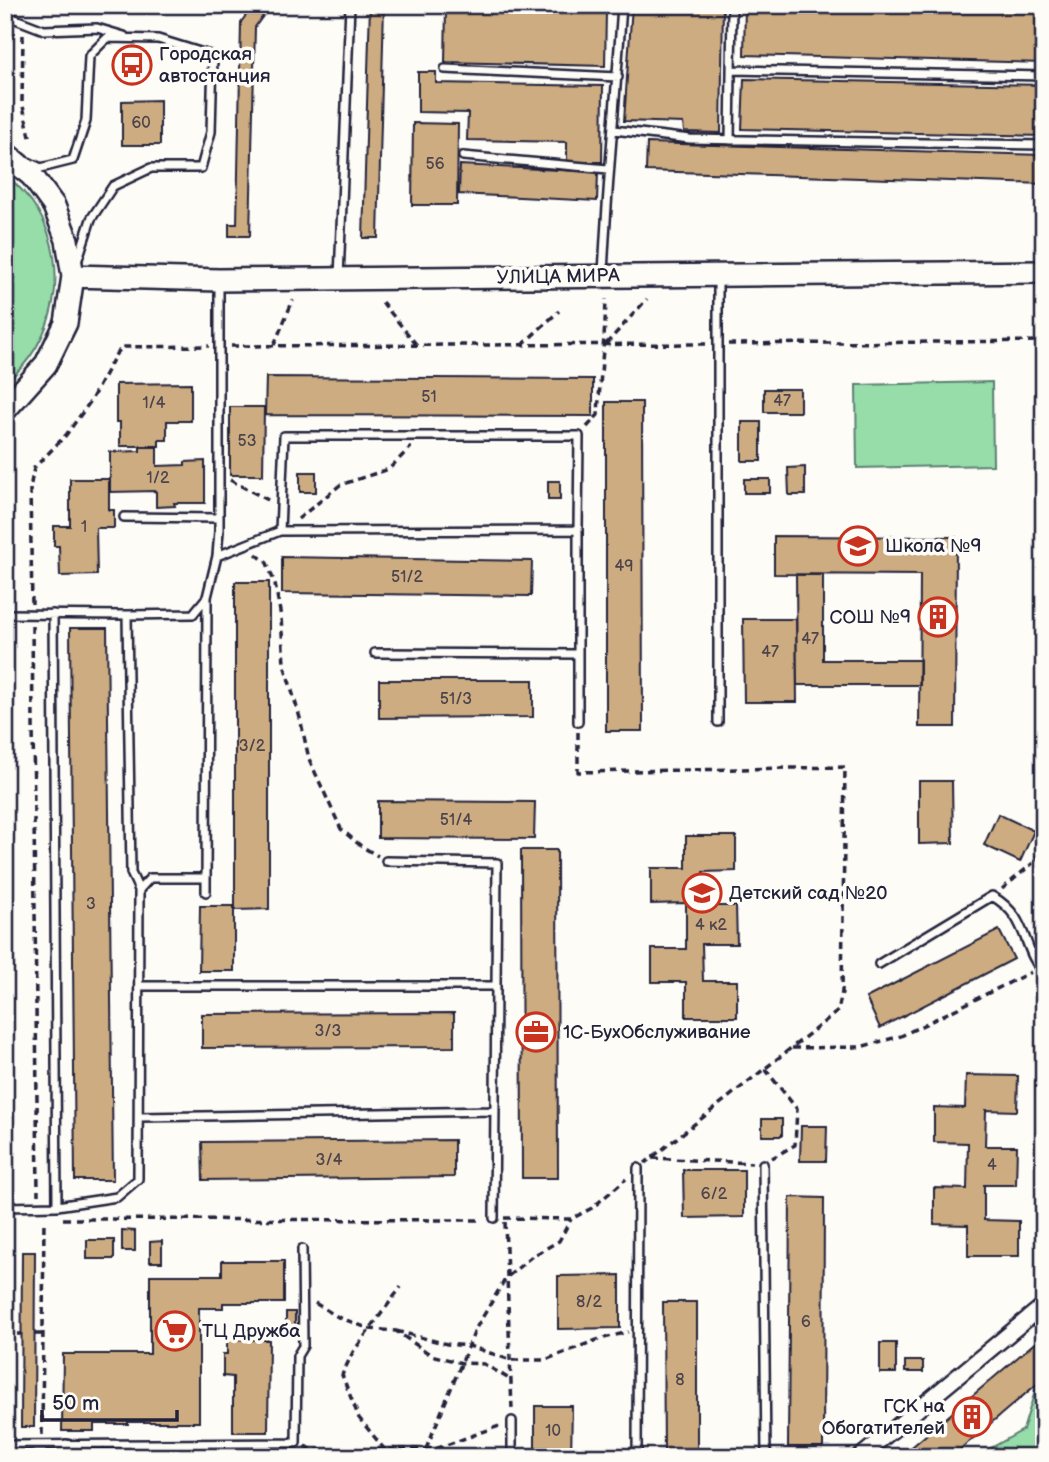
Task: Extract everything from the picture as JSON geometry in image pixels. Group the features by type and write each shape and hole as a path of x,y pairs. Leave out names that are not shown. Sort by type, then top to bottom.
{"main road":[{"path":"5,153 32,176 54,205 68,240 73,276 66,323 46,364 8,404"},
{"name":"УЛИЦА МИРА","path":"73,276 219,280 1044,272"}],"street":[{"path":"860,1457 1044,1305"}],"lane":[{"path":"339,279 350,5"},
{"path":"603,276 608,169 614,130 622,5"},
{"path":"730,140 732,5"},
{"path":"5,15 44,30 97,28 131,38"},
{"path":"5,153 41,168 73,160 86,121 89,56 107,38 158,40 213,56 211,132 201,168 151,168 113,186 91,219 73,276"},
{"path":"444,69 618,77"},
{"path":"731,70 1044,76"},
{"path":"614,130 690,139 1044,145"},
{"path":"463,156 608,169"},
{"path":"718,275 718,722"},
{"path":"205,892 208,597 217,556 219,518 219,280"},
{"path":"280,531 284,436 579,436 578,722"},
{"path":"124,517 219,518"},
{"path":"217,556 280,531 578,530"},
{"path":"5,614 193,614 208,597"},
{"path":"53,614 57,1206"},
{"path":"5,1207 41,1208 117,1197 138,1179 139,890 131,873 127,615"},
{"path":"375,653 578,654"},
{"path":"386,861 497,863 494,1218"},
{"path":"139,890 150,878 205,878"},
{"path":"879,964 992,896 1005,904 1022,927 1041,971"},
{"path":"139,986 496,986"},
{"path":"1041,1075 1044,1169"},
{"path":"140,1117 495,1111"},
{"path":"763,1164 766,1457"},
{"path":"637,1457 638,1168"},
{"path":"5,1445 296,1443 297,1356 303,1346 302,1249"},
{"path":"512,1421 512,1457"},
{"path":"66,1444 66,1457"}],"path":[{"path":"23,22 22,102 32,141"},
{"path":"579,436 598,415 605,345 606,299"},
{"path":"605,345 647,299"},
{"path":"274,345 293,300"},
{"path":"382,302 417,345"},
{"path":"522,345 559,311"},
{"path":"41,1444 43,1334 30,488 34,468 66,435 90,402 116,354 123,347 1044,341"},
{"path":"280,531 340,485 389,469 422,436"},
{"path":"219,475 281,506"},
{"path":"244,545 267,563 275,584 281,617 284,664 309,759 322,790 341,829 361,846 386,861"},
{"path":"41,1208 60,1219 571,1219 592,1208 638,1168 838,1011 842,992 845,767 578,772 578,722"},
{"path":"994,898 1042,857"},
{"path":"791,1048 860,1047 901,1035 1041,971"},
{"path":"652,1158 763,1164 795,1144 797,1109 765,1069"},
{"path":"296,1443 313,1450 435,1449 512,1421 505,1218"},
{"path":"426,1449 476,1328 506,1278 531,1256 559,1241 571,1219"},
{"path":"385,1450 359,1418 342,1375 353,1352 401,1287"},
{"path":"303,1296 338,1317 370,1329 396,1331 469,1346 511,1360 545,1360 597,1340 637,1330"},
{"path":"396,1331 431,1355 462,1363 484,1364 511,1380"},
{"path":"5,1334 22,1334"},
{"path":"35,1334 43,1334"},
{"path":"400,1450 406,1457"}],"green space":[{"path":"5,174 38,211 48,233 56,279 47,326 22,366 5,383"},
{"path":"992,382 993,465 857,468 856,385"},
{"path":"1044,1381 1044,1457 975,1457 1023,1430 1036,1388"}],"building":[{"path":"254,5 271,5 255,27 250,236 229,236 229,224 237,224 241,22"},
{"path":"370,5 384,5 378,238 363,238"},
{"path":"632,5 723,5 721,133 684,132 683,123 624,121"},
{"path":"745,5 1044,11 1044,63 744,55"},
{"path":"446,8 606,12 605,66 445,62"},
{"path":"418,72 436,72 436,83 603,86 602,162 567,162 567,142 467,140 468,113 418,112"},
{"path":"744,79 1044,85 1044,136 742,129"},
{"path":"160,100 160,145 122,145 122,101"},
{"path":"413,123 458,124 457,205 412,205"},
{"path":"647,143 1044,155 1044,184 646,171"},
{"path":"460,165 598,172 597,201 459,194"},
{"path":"266,377 593,379 593,416 265,415"},
{"path":"191,383 191,421 167,421 167,440 159,440 159,446 120,446 120,422 116,422 116,384"},
{"path":"764,389 800,389 800,412 764,412"},
{"path":"606,402 642,402 643,731 606,731"},
{"path":"230,407 264,407 263,475 230,475"},
{"path":"742,422 761,422 761,461 742,461"},
{"path":"140,447 157,447 157,466 205,461 205,503 174,503 175,506 156,507 156,491 110,492 110,452 140,451"},
{"path":"805,467 805,495 789,495 788,468"},
{"path":"300,472 316,472 316,492 300,492"},
{"path":"70,479 109,479 109,510 114,510 114,528 96,528 97,575 60,576 59,546 54,546 54,526 70,526"},
{"path":"744,479 770,479 770,493 744,493"},
{"path":"548,481 560,481 560,500 548,500"},
{"name":"СОШ №9","path":"774,536 956,537 955,727 919,727 920,575 774,574"},
{"path":"282,557 532,561 531,596 282,593"},
{"name":"СОШ №9","path":"796,575 823,575 823,660 920,660 920,685 797,685"},
{"path":"235,582 269,582 269,909 235,910"},
{"name":"СОШ №9","path":"743,619 796,619 797,702 744,702"},
{"path":"70,628 107,628 113,1180 75,1180"},
{"path":"379,680 533,680 533,717 379,718"},
{"path":"919,781 952,781 953,843 919,844"},
{"path":"378,801 535,802 534,839 378,838"},
{"path":"998,814 1034,831 1020,862 984,845"},
{"path":"686,836 736,836 736,871 703,872 703,906 736,906 737,944 702,944 703,981 737,981 737,1017 686,1017 686,982 652,982 652,949 686,949 686,903 651,904 651,868 686,868"},
{"path":"521,850 557,850 558,1178 522,1178"},
{"path":"200,906 234,906 234,971 199,971"},
{"path":"999,930 1014,959 880,1028 866,998"},
{"path":"454,1013 454,1047 202,1048 202,1014"},
{"path":"966,1075 1018,1076 1017,1111 986,1110 985,1146 1017,1146 1016,1185 984,1185 984,1220 1019,1221 1019,1256 968,1256 968,1225 934,1224 934,1188 967,1189 968,1143 934,1142 934,1107 965,1108"},
{"path":"762,1119 782,1119 782,1136 762,1136"},
{"path":"801,1126 827,1126 826,1161 800,1161"},
{"path":"454,1140 454,1177 203,1180 202,1142"},
{"path":"683,1170 744,1170 744,1217 684,1218"},
{"path":"790,1197 824,1198 823,1447 788,1447"},
{"path":"122,1230 135,1231 135,1251 122,1251"},
{"path":"87,1240 114,1240 114,1259 87,1259"},
{"path":"162,1241 162,1262 150,1262 150,1242"},
{"path":"22,1252 35,1252 34,1427 21,1427"},
{"name":"ТЦ Дружба","path":"222,1261 284,1261 284,1303 223,1303 223,1308 199,1308 199,1422 94,1424 94,1431 62,1431 63,1354 150,1354 150,1275 222,1275"},
{"path":"620,1275 620,1328 558,1329 558,1276"},
{"path":"663,1302 697,1302 697,1457 664,1457"},
{"path":"286,1312 295,1312 295,1330 286,1330"},
{"name":"ГСК на Обогатителей","path":"1044,1335 1044,1378 951,1457 900,1457"},
{"path":"227,1339 269,1340 268,1432 233,1432 233,1377 223,1376 223,1354 227,1354"},
{"path":"880,1343 896,1343 896,1373 880,1373"},
{"path":"905,1361 923,1361 923,1372 905,1372"},
{"path":"535,1406 572,1406 571,1457 535,1457"}],"place":[{"name":"Городская автостанция","path":"132,65"},
{"name":"Школа №9","path":"858,546"},
{"name":"СОШ №9","path":"938,617"},
{"name":"Детский сад №20","path":"702,893"},
{"name":"1С-БухОбслуживание","path":"536,1032"},
{"name":"ТЦ Дружба","path":"175,1331"},
{"name":"ГСК на Обогатителей","path":"972,1417"}]}
